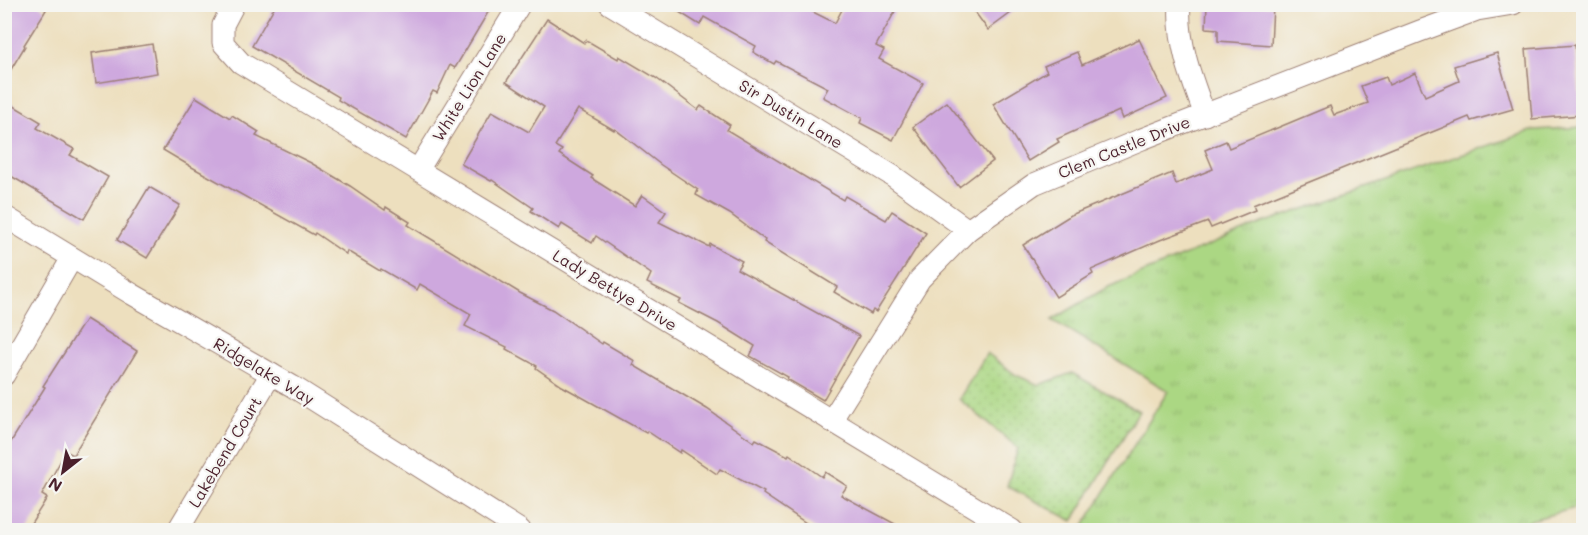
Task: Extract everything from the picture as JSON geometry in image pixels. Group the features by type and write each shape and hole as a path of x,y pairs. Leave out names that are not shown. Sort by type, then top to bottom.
{"street":[{"name":"Lady Bettye Drive","path":"234,4 223,25 223,43 241,63 1011,531"},
{"name":"White Lion Lane","path":"418,170 520,4"},
{"name":"Sir Dustin Lane","path":"610,4 893,176 968,230"},
{"path":"1180,4 1179,14 1187,65 1205,115"},
{"name":"Clem Castle Drive","path":"831,422 920,279 968,230 1034,184 1451,12 1513,4"},
{"name":"Ridgelake Way","path":"4,216 272,374 520,531"},
{"path":"4,375 72,258"},
{"name":"Lakebend Court","path":"178,531 272,374"}],"green space":[{"path":"1583,127 1583,506 1531,520 1516,530 1081,530 1168,391 1052,320 1106,288 1263,223 1534,130"},
{"path":"987,353 1016,375 1039,385 1072,373 1139,411 1073,521 1007,486 1018,448 959,399"}],"building":[{"path":"4,4 37,4 46,10 4,81"},
{"path":"276,4 493,4 455,68 450,65 437,93 433,91 406,139 252,46"},
{"path":"666,4 797,4 835,23 845,4 899,4 876,46 884,50 879,59 923,83 893,140 860,123 862,118 823,97 828,88 776,61 774,64 753,52 756,46 704,17 700,25"},
{"path":"969,4 1023,4 988,30"},
{"path":"1207,4 1273,6 1271,45 1218,41 1218,29 1206,28"},
{"path":"547,19 584,43 586,40 618,59 619,56 656,78 698,110 701,106 730,125 727,130 843,200 845,196 886,220 892,211 926,233 876,312 873,310 871,314 834,292 837,287 764,242 765,240 730,214 696,195 698,190 615,129 578,109 555,146 562,150 559,154 593,176 591,178 635,206 642,195 666,212 659,222 742,261 737,269 859,336 823,400 750,356 755,346 679,303 681,300 647,283 651,274 596,236 592,243 562,224 559,229 531,211 533,208 492,180 461,164 492,111 529,132 544,107 506,82"},
{"path":"1139,39 1167,98 1122,119 1119,111 1057,139 1059,142 1028,161 993,104 1047,72 1044,66 1077,52 1082,65"},
{"path":"152,44 157,73 96,83 92,53"},
{"path":"1575,45 1581,115 1532,119 1526,49"},
{"path":"1497,53 1513,109 1471,121 1469,117 1253,205 1255,210 1211,228 1208,222 1160,240 1091,270 1093,274 1056,297 1023,245 1071,215 1172,173 1176,184 1213,169 1205,150 1226,141 1229,148 1330,106 1334,115 1368,103 1361,86 1386,77 1389,85 1415,73 1425,96 1459,81 1454,66"},
{"path":"196,97 230,118 232,115 259,132 256,136 311,163 385,210 386,207 410,222 408,225 520,293 553,310 602,344 603,342 635,361 633,365 707,409 754,442 756,439 788,456 789,454 822,477 825,472 847,486 841,495 908,531 818,531 763,494 764,492 720,469 717,474 681,450 680,453 647,431 646,433 562,386 536,368 537,366 506,349 507,347 465,326 471,314 420,284 417,290 347,251 346,254 315,233 314,235 163,150"},
{"path":"4,100 41,122 37,128 74,149 70,155 108,177 84,219 4,172"},
{"path":"947,102 993,161 959,187 913,127"},
{"path":"149,187 180,205 147,258 117,240"},
{"path":"86,319 137,351 73,455 66,451 42,495 47,498 26,531 4,531 4,453"}]}
